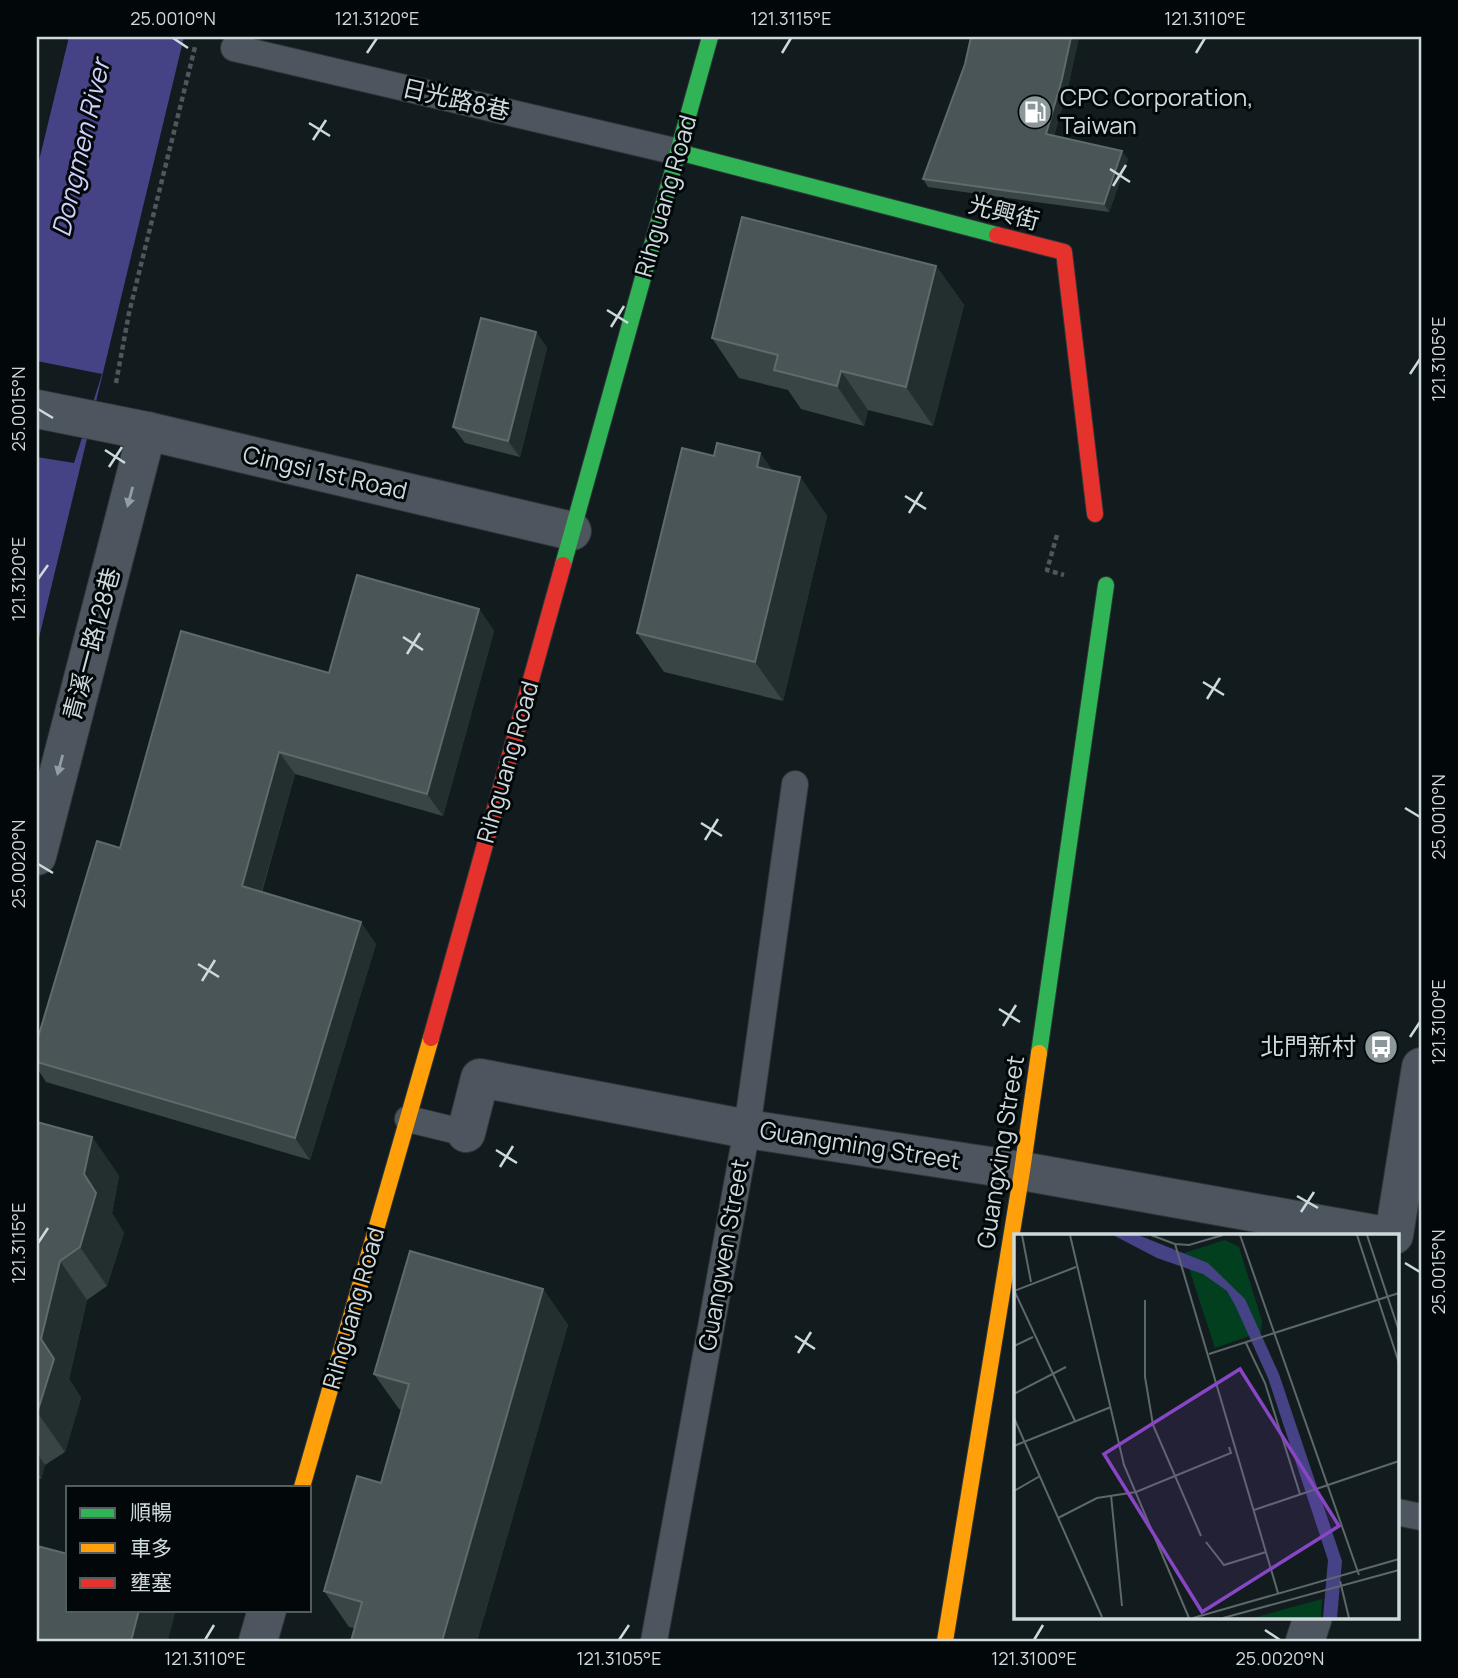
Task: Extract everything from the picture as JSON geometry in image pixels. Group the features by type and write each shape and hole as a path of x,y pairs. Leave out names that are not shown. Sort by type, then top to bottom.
{"street":[{"name":"Rihguang Road","path":"302,1486 408,1119 710,37"},
{"name":"光興街","path":"678,152 1064,252 1095,514"},
{"name":"Cingsi 1st Road","path":"37,409 147,431 572,531"},
{"name":"青溪一路128巷","path":"37,856 147,431"},
{"name":"Guangxing Street","path":"945,1641 1022,1171 1106,585"},
{"path":"1395,1234 1421,1067"},
{"name":"Guangming Street","path":"466,1133 480,1078 747,1129 1022,1171 1374,1234"},
{"path":"1398,1238 1421,1250"},
{"path":"258,1641 266,1612"},
{"path":"1305,1641 1313,1618"}],"lane":[{"name":"日光路8巷","path":"234,48 678,152"},
{"name":"Guangwen Street","path":"654,1641 747,1129 795,785"},
{"path":"408,1119 466,1133"},
{"path":"1398,1512 1421,1517"}],"path":[{"path":"114,392 129,313 197,37"}],"water":[{"name":"Dongmen River","path":"69,37 184,37 37,646 37,169"}],"pier":[{"path":"37,361 102,374 74,463 37,457"}],"building":[{"path":"971,37 1071,37 1046,134 1122,151 1104,204 923,179 965,64"},
{"path":"742,217 936,266 906,387 841,371 837,386 774,370 778,355 712,338"},
{"path":"481,318 536,332 508,441 453,427"},
{"path":"717,443 760,453 757,467 800,477 755,662 637,633 682,448 714,456"},
{"path":"357,575 479,609 427,794 279,752 242,886 361,922 295,1138 37,1062 37,1041 97,841 120,848 181,631 329,673"},
{"path":"37,1122 92,1137 84,1174 96,1193 80,1247 60,1261 41,1339 54,1359 37,1413"},
{"path":"410,1251 543,1289 442,1641 351,1641 362,1602 324,1591 357,1476 381,1483 409,1384 374,1374"},
{"path":"37,1546 66,1553 66,1612 138,1612 131,1641 37,1641"}],"traffic: fast":[{"path":"563,565 710,37"},
{"path":"678,152 997,235"},
{"path":"1039,1053 1106,585"}],"traffic: slow":[{"path":"302,1486 431,1038"},
{"path":"945,1641 1039,1053"}],"traffic: jam":[{"path":"997,235 1064,252 1095,514"},
{"path":"431,1038 563,565"}],"place":[{"name":"CPC Corporation, Taiwan","path":"1035,112"},
{"name":"北門新村","path":"1381,1047"}]}
